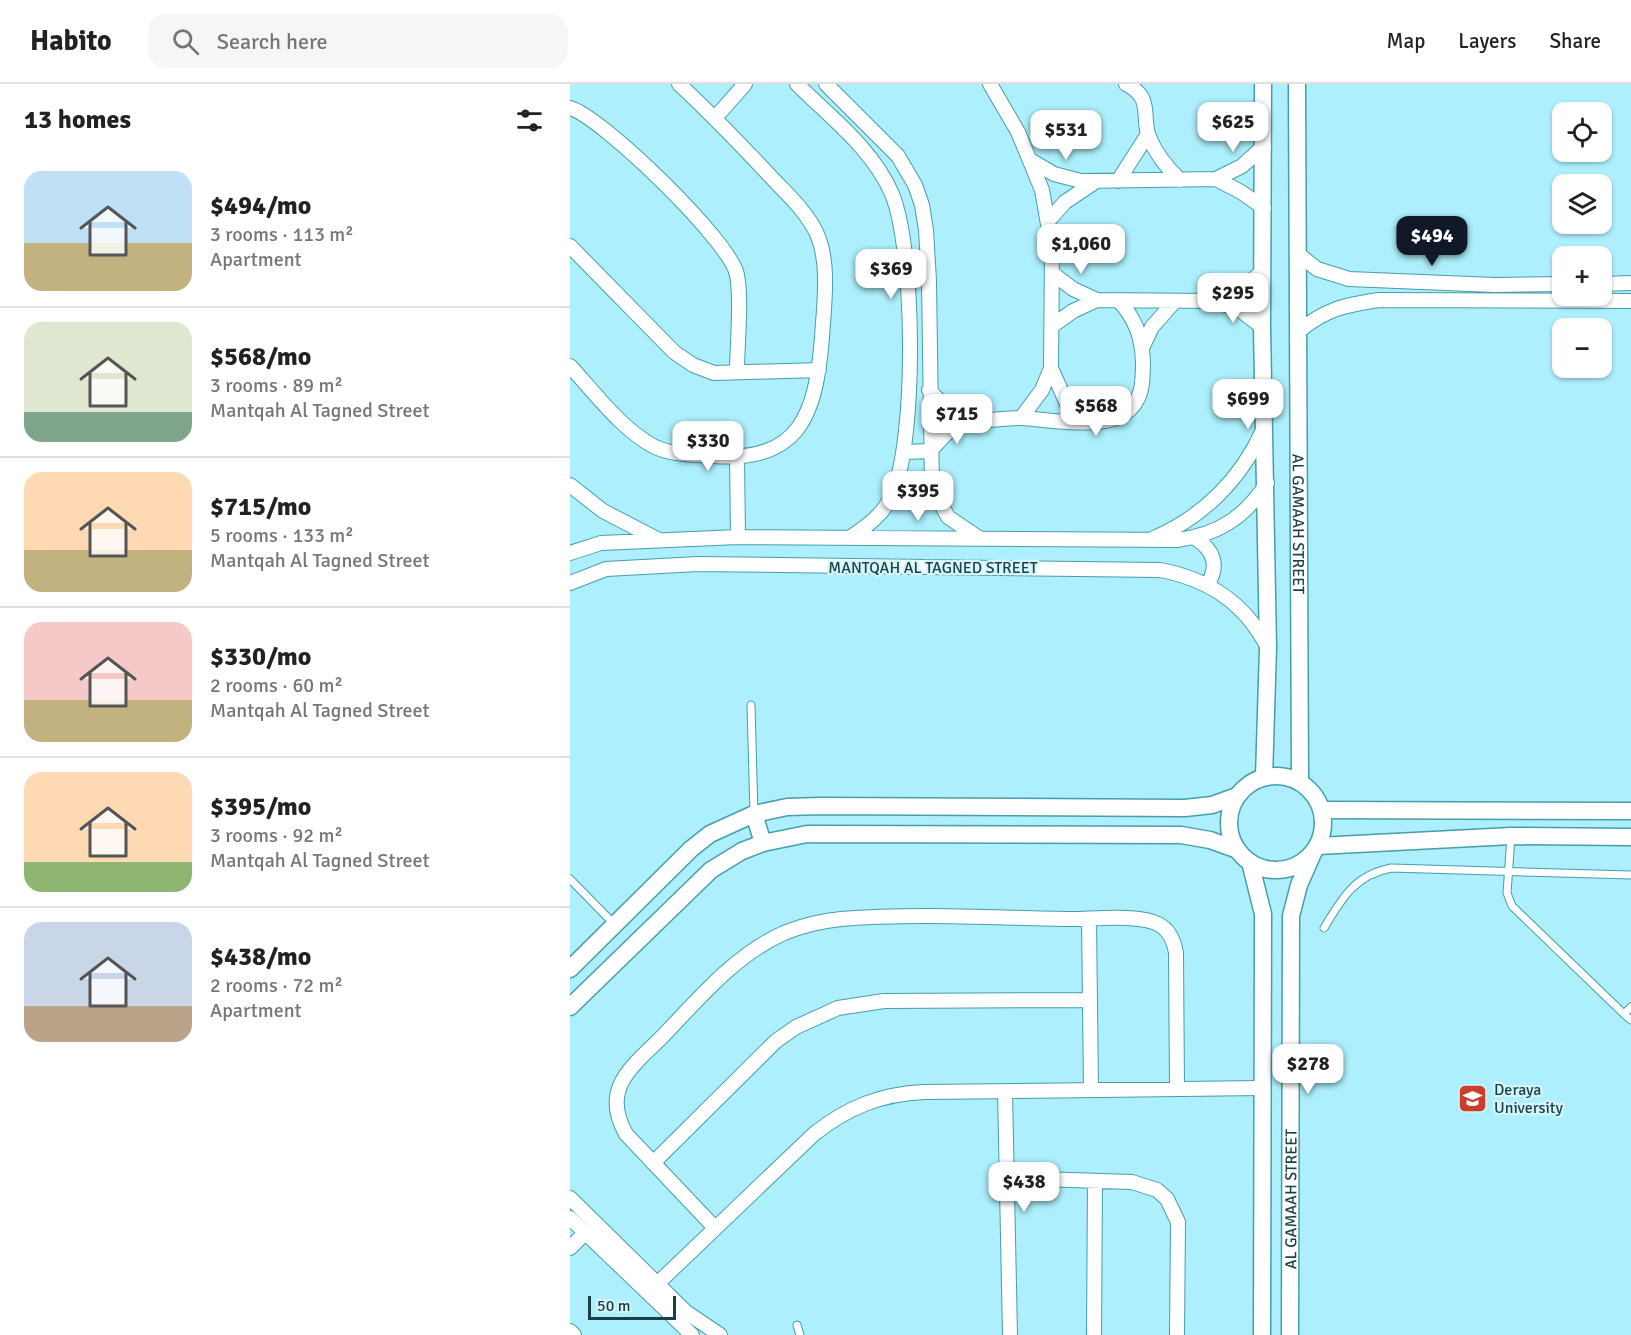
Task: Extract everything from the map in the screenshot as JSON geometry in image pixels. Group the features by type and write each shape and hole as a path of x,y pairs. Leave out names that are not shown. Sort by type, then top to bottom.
{"street":[{"path":"570,366 617,416 655,447 675,454 737,458 762,454 793,436 812,400 819,370 824,303 823,268 817,235 807,218 715,118 679,84"},
{"path":"715,118 745,84"},
{"path":"797,84 865,151 880,170 892,194 903,234 909,329 908,416 904,452 891,499 868,525 850,537"},
{"path":"990,84 1018,132 1030,160 1049,220 1052,273 1051,369 1036,400 1021,418"},
{"path":"1126,84 1139,94 1145,103 1148,134 1161,159 1180,180"},
{"name":"AL GAMAAH STREET","path":"1263,84 1262,327 1267,483 1268,648 1264,777"},
{"name":"AL GAMAAH STREET","path":"1297,84 1300,782"},
{"path":"822,109 831,89 898,156 915,185 926,230 932,488 948,517 981,539"},
{"path":"570,108 597,122 622,145 716,237 730,257 737,274 737,372"},
{"path":"1118,181 1148,134"},
{"path":"1030,160 1054,174 1095,182 1216,179 1242,166 1264,146"},
{"path":"1216,179 1241,192 1264,208"},
{"path":"1049,220 1070,198 1095,182"},
{"path":"570,246 674,351 693,365 714,373 819,370"},
{"path":"1298,254 1317,269 1349,279 1494,285 1552,284"},
{"path":"1214,301 1240,290 1262,272"},
{"path":"1052,273 1073,289 1096,300 1214,301 1240,310 1262,327"},
{"path":"1612,284 1631,283"},
{"path":"1052,326 1073,311 1096,300"},
{"path":"904,452 930,451 947,433 968,420 1021,418 1086,422 1116,418 1132,407 1142,390 1142,348 1135,322 1118,300"},
{"path":"1298,332 1316,317 1343,306 1379,300 1631,301"},
{"path":"1142,348 1152,327 1175,301"},
{"path":"909,329 929,330"},
{"path":"1051,369 1067,404 1086,422"},
{"path":"929,390 946,407 968,420"},
{"path":"1150,540 1194,516 1220,495 1241,469 1265,426"},
{"path":"737,458 738,537"},
{"name":"MANTQAH AL TAGNED STREET","path":"570,553 601,543 738,537 1150,540 1195,538 1217,531 1237,519 1254,503 1267,483"},
{"path":"570,485 603,511 659,540"},
{"path":"698,538 698,564"},
{"path":"1195,538 1207,546 1213,557 1214,570 1208,584"},
{"name":"MANTQAH AL TAGNED STREET","path":"570,583 606,569 698,564 1149,570 1185,575 1208,584 1237,605 1250,618 1268,648"},
{"path":"1283,776 1300,782 1314,794 1322,810 1323,828 1316,848 1306,860 1285,869 1261,868 1250,862 1238,850 1229,829 1229,818 1237,796 1249,784 1264,777 1283,776"},
{"path":"570,969 691,849 732,823 754,814 787,807 1185,808 1212,805 1237,796"},
{"path":"970,807 970,834"},
{"path":"1322,810 1631,811"},
{"path":"754,814 763,843"},
{"path":"570,1007 711,870 742,851 763,843 807,834 1181,835 1210,840 1238,850"},
{"path":"1316,848 1511,836 1630,838"},
{"name":"AL GAMAAH STREET","path":"1290,1333 1291,916 1299,885 1316,848"},
{"name":"AL GAMAAH STREET","path":"1250,862 1263,914 1262,1332"},
{"path":"715,1228 626,1134 619,1122 616,1108 621,1080 736,963 766,942 801,927 838,919 1148,920 1168,932 1174,942 1177,1089"},
{"path":"1089,919 1091,1090"},
{"path":"620,920 644,934"},
{"path":"653,1163 776,1041 816,1016 850,1006 884,1001 1090,1000"},
{"path":"657,1284 814,1134 854,1107 900,1093 1263,1088"},
{"path":"1005,1091 1010,1335"},
{"path":"1007,1178 1145,1184 1162,1194 1174,1210 1178,1222 1177,1335"},
{"path":"1094,1335 1095,1181"},
{"path":"570,1198 697,1321 720,1335"},
{"path":"570,1218 692,1335"},
{"path":"570,1248 585,1233"},
{"path":"570,1331 574,1335"},
{"path":"1262,1332 1290,1333"}],"lane":[{"path":"751,705 754,814"},
{"path":"1511,836 1508,893 1512,906 1631,1020"},
{"path":"1324,928 1348,890 1378,870 1403,867 1631,875"},
{"path":"570,879 620,920"},
{"path":"1624,1014 1631,1008"},
{"path":"797,1325 800,1335"}],"place":[{"name":"Deraya University","path":"1473,1098"}]}
